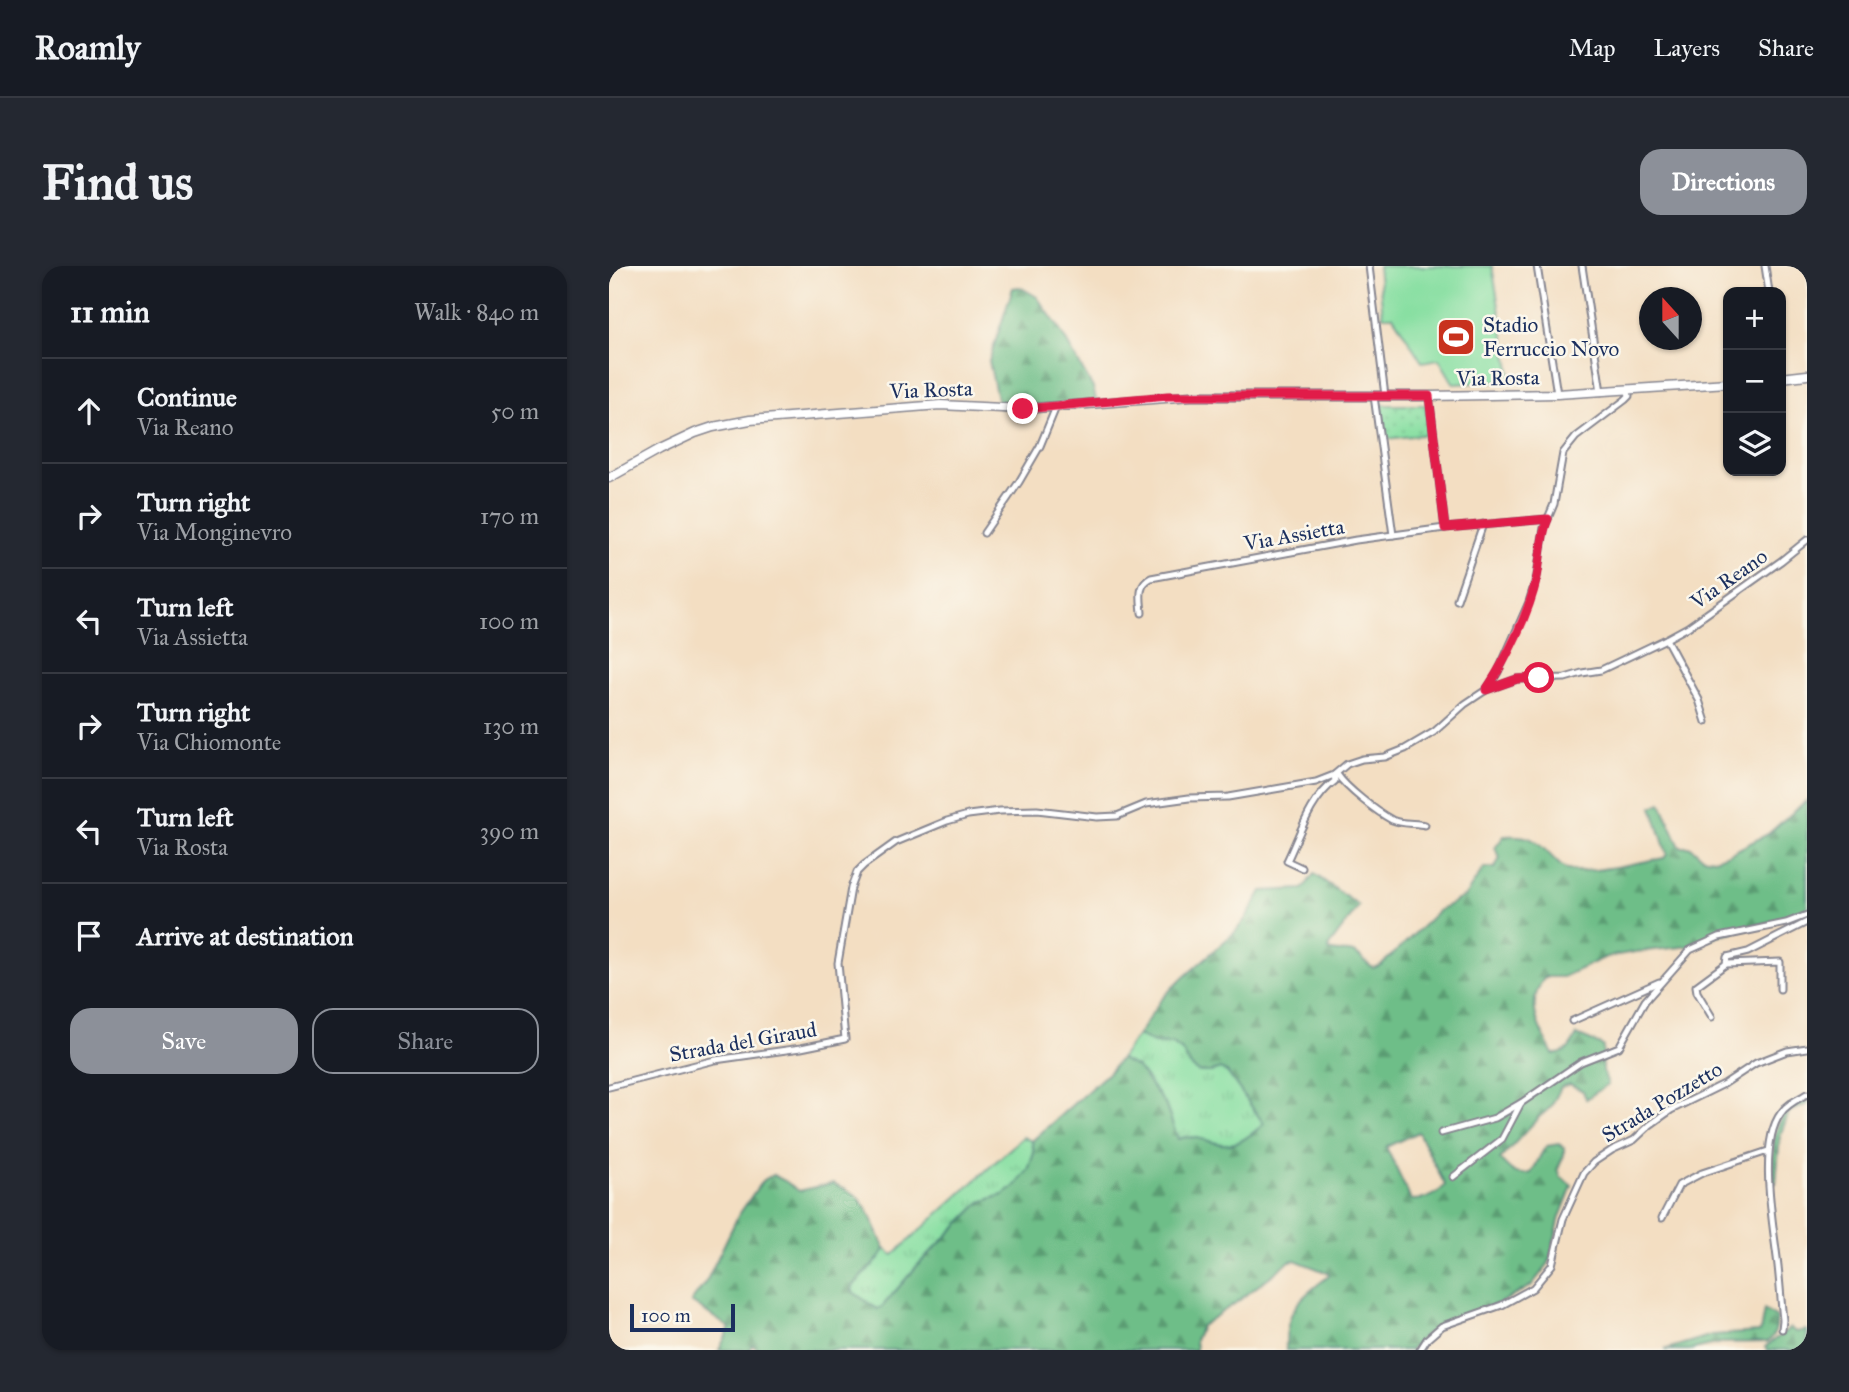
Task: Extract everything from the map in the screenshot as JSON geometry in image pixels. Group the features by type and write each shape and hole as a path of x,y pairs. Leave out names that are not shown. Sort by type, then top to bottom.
{"street":[{"path":"1369,266 1385,396"},
{"path":"1537,266 1557,394"},
{"path":"1582,266 1601,392"},
{"path":"1765,266 1768,287"},
{"path":"1786,376 1807,375"},
{"name":"Via Rosta","path":"609,478 677,441 713,427 739,422 940,405 1012,409 1168,396 1557,394 1723,383"},
{"path":"1486,690 1498,672 1529,603 1537,576 1544,528 1554,504 1561,460 1566,447 1625,400 1629,396 1628,390"},
{"path":"1374,396 1393,535"},
{"path":"1429,396 1445,528"},
{"path":"984,533 1040,446 1056,407"},
{"name":"Via Assietta","path":"1142,612 1140,588 1144,581 1151,578 1296,550 1393,535 1548,519"},
{"path":"1457,600 1483,524"},
{"name":"Via Reano","path":"1302,868 1287,861 1312,807 1324,789 1335,781 1335,774 1347,764 1362,759 1385,757 1405,749 1434,732 1486,690 1517,679 1565,678 1601,670 1666,639 1688,627 1807,540"},
{"path":"1666,639 1685,670 1706,722"},
{"path":"1335,774 1352,791 1394,821 1425,825"},
{"name":"Strada del Giraud","path":"609,1087 715,1060 845,1039 838,962 851,888 857,872 864,865 896,842 918,832 960,817 1000,811 1037,810 1097,817 1117,816 1146,804 1189,798 1228,797 1316,782 1335,774"},
{"path":"1441,1133 1495,1118 1581,1062 1619,1047 1645,1001 1690,950 1719,937 1786,923 1807,915"},
{"path":"1726,964 1727,957 1748,952 1807,922"},
{"path":"1712,1017 1696,992 1696,986 1726,964 1780,962 1780,989"},
{"path":"1572,1021 1663,980"},
{"name":"Strada Pozzetto","path":"1420,1350 1427,1339 1442,1326 1502,1305 1533,1288 1552,1265 1563,1219 1584,1173 1594,1162 1634,1140 1671,1110 1724,1084 1756,1063 1787,1051 1807,1048"},
{"path":"1782,1329 1768,1151 1775,1124 1781,1113 1791,1103 1807,1094"},
{"path":"1453,1177 1502,1139 1521,1103"},
{"path":"1662,1218 1679,1185 1702,1173 1768,1151"}],"green space":[{"name":"Stadio Ferruccio Novo","path":"1378,266 1492,266 1512,381 1454,384 1439,359 1422,362 1393,316 1383,316"},
{"path":"1020,287 1037,297 1057,325 1093,388 1097,403 999,408 989,361 1013,288"},
{"path":"1381,405 1426,405 1428,434 1387,439"},
{"path":"1807,800 1807,912 1724,934 1691,946 1606,957 1563,977 1545,977 1535,997 1536,1016 1553,1054 1565,1051 1577,1035 1603,1046 1603,1071 1608,1084 1586,1099 1583,1091 1570,1084 1561,1087 1551,1107 1500,1159 1514,1172 1526,1174 1531,1173 1547,1146 1559,1144 1564,1148 1558,1169 1561,1177 1572,1186 1560,1217 1549,1263 1531,1286 1500,1303 1442,1323 1410,1350 1286,1350 1288,1325 1296,1306 1329,1276 1328,1273 1295,1260 1201,1326 1195,1340 1196,1350 761,1350 752,1345 749,1350 719,1350 730,1328 691,1302 707,1280 738,1216 762,1181 773,1175 799,1191 833,1183 856,1195 868,1211 885,1249 852,1287 853,1292 877,1309 882,1307 917,1266 981,1202 1003,1195 1015,1187 1028,1170 1034,1153 1032,1141 1120,1059 1137,1067 1165,1104 1178,1139 1185,1137 1228,1144 1239,1142 1250,1135 1264,1124 1227,1072 1220,1069 1198,1072 1173,1044 1154,1043 1138,1035 1160,1001 1174,986 1235,932 1262,891 1303,889 1314,874 1359,906 1329,950 1356,954 1373,968 1381,965 1438,911 1465,896 1484,868 1495,868 1500,858 1495,848 1504,836 1522,836 1533,840 1562,867 1576,871 1664,858 1667,854 1652,807 1661,803 1680,847 1691,847 1702,857 1714,859 1729,854 1768,834","holes":["1418,1132 1445,1185 1430,1197 1411,1200 1386,1147"]},
{"path":"1138,1035 1154,1043 1173,1044 1182,1051 1191,1066 1211,1072 1220,1069 1227,1072 1264,1124 1235,1143 1221,1144 1192,1137 1178,1139 1165,1104 1137,1067 1120,1059"},
{"path":"1807,1099 1807,1104 1789,1112 1780,1136 1776,1183 1773,1184 1773,1145 1779,1123 1794,1105"},
{"path":"1023,1137 1032,1141 1034,1153 1028,1171 1015,1187 1003,1195 981,1202 917,1266 882,1307 877,1309 853,1292 852,1287 880,1258 885,1249 893,1255"},
{"path":"1764,1310 1777,1318 1774,1334 1767,1342 1721,1343 1689,1350 1664,1350 1712,1335 1760,1332"},
{"path":"1790,1328 1796,1332 1807,1330 1807,1350 1767,1350 1765,1347"}],"place":[{"name":"Stadio Ferruccio Novo","path":"1456,337"}],"route":[{"path":"1023,409 1168,396 1429,396 1445,528 1548,519 1529,603 1498,672 1486,690 1517,679 1539,678"}]}
